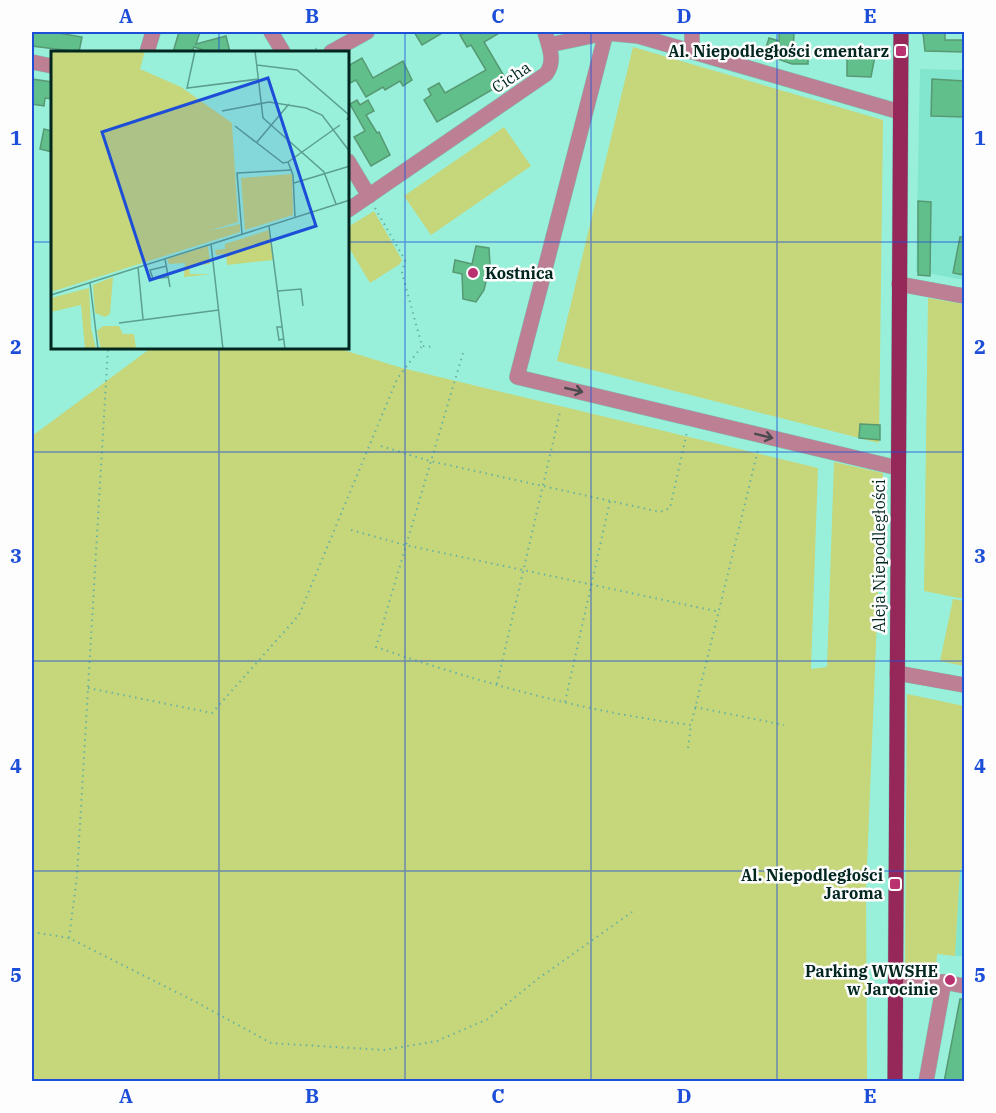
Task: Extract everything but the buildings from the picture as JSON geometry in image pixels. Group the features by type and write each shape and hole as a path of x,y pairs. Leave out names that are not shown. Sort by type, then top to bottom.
{"main road":[{"name":"Aleja Niepodległości","path":"896,1082 901,32"}],"street":[{"path":"147,51 153,32"},
{"path":"271,32 282,51"},
{"path":"333,51 367,32"},
{"path":"692,51 693,32"},
{"path":"606,33 518,377 898,468"},
{"name":"Cicha","path":"350,209 372,201 546,74 552,67 547,38 606,33 638,36 900,112"},
{"path":"32,62 51,66"},
{"path":"350,164 372,201"},
{"path":"899,284 964,296"},
{"path":"897,674 964,685"},
{"path":"895,983 944,982 964,986"},
{"path":"926,1082 944,982"}],"path":[{"path":"372,201 405,260 402,273 422,346"},
{"path":"422,346 434,347"},
{"path":"86,688 212,713 299,615 397,379 422,346"},
{"path":"69,938 77,876 86,688 108,350"},
{"path":"463,353 376,646 448,672 565,702 691,725"},
{"path":"497,684 560,412"},
{"path":"381,446 430,461 660,512 670,508 690,417"},
{"path":"688,748 691,725 762,435"},
{"path":"565,702 610,501"},
{"path":"351,530 405,545 720,612"},
{"path":"696,707 784,725"},
{"path":"32,932 69,938 271,1043 384,1050 437,1041 488,1019 539,978 632,912"}],"shaded area":[{"path":"633,47 883,120 879,443 557,361"},
{"path":"920,69 964,70 964,280 916,271"},
{"path":"504,127 531,166 431,235 404,196"},
{"path":"374,211 402,260 400,264 370,283 350,249 350,226"},
{"path":"928,298 964,304 964,599 924,591"},
{"path":"148,350 344,350 402,368 818,468 811,669 827,667 834,462 883,473 866,890 867,1081 32,1081 32,436"},
{"path":"953,599 964,601 964,666 940,661"},
{"path":"907,694 964,706 964,869 960,869 955,956 937,954 936,970 905,969"},
{"path":"960,868 964,869 964,956 955,956"}],"place":[{"name":"Al. Niepodległości cmentarz","path":"901,51"},
{"name":"Kostnica","path":"473,273"},
{"name":"Al. Niepodległości Jaroma","path":"895,884"},
{"name":"Parking WWSHE w Jarocinie","path":"950,980"}]}
